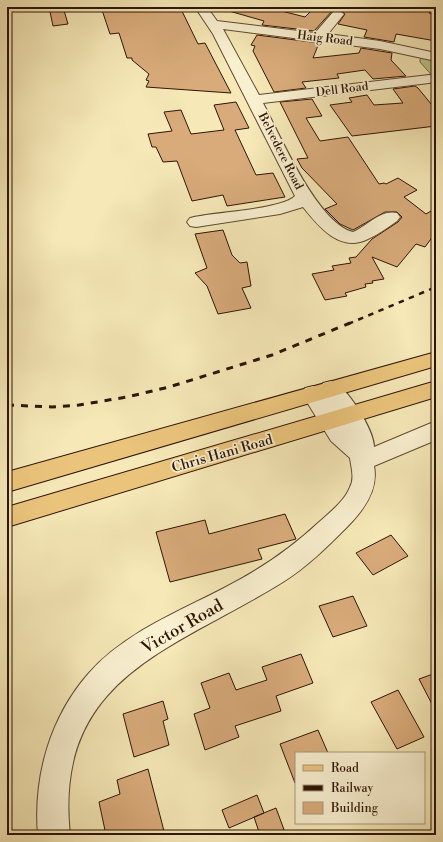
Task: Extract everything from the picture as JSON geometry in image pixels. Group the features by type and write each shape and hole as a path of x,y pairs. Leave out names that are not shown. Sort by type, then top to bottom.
{"main road":[{"path":"7,482 436,359"},
{"name":"Chris Hani Road","path":"7,517 436,389"}],"street":[{"name":"Belvedere Road","path":"196,222 286,207 298,203 304,197 214,24 201,7"},
{"path":"319,37 338,14"},
{"name":"Haig Road","path":"214,24 380,45 436,57"},
{"path":"409,51 410,56 432,83"},
{"name":"Dell Road","path":"254,100 432,83"},
{"path":"304,197 320,216 346,237 353,238 360,236 392,217"},
{"path":"322,392 339,418 342,439 362,457 436,430"},
{"name":"Victor Road","path":"54,835 53,796 56,770 69,727 90,694 116,666 149,644 268,578 296,558 324,534 351,505 360,492 364,478 362,457"}],"green space":[{"path":"425,57 436,58 436,80 420,62 420,59"}],"building":[{"path":"49,7 63,7 68,24 53,26"},
{"path":"101,7 180,7 198,44 205,43 231,93 146,87 149,81 146,80 149,74 132,60 132,58 127,58 119,33 110,34"},
{"path":"229,7 266,7 305,17 313,9 322,11 322,7 433,7 429,13 436,15 436,41 396,34 394,42 364,37 367,30 338,24 345,14 338,9 333,10 314,31 262,25 264,21 229,11"},
{"path":"257,35 319,43 313,58 359,53 361,48 392,53 391,60 406,76 373,79 365,70 337,74 339,78 302,82 306,88 274,92 253,51 255,46 251,45"},
{"path":"415,86 436,110 436,126 352,136 330,105 352,102 349,98 367,95 374,105 403,103 393,89"},
{"path":"312,99 322,116 306,118 320,141 348,137 379,184 386,184 398,178 417,190 404,197 426,214 436,208 436,218 431,225 436,227 436,232 425,247 416,244 397,267 372,257 384,279 372,281 373,283 365,284 366,287 345,293 347,296 325,300 312,274 334,270 332,266 351,263 349,258 356,257 372,239 398,222 402,217 397,212 385,212 353,230 340,224 325,209 337,204 302,168 297,159 308,158 280,102"},
{"path":"236,102 249,128 235,130 256,175 273,173 285,197 227,206 223,195 192,201 177,161 163,162 156,147 152,147 148,134 172,131 164,112 181,110 191,134 224,130 214,105"},
{"path":"223,230 232,255 240,263 247,262 251,286 242,288 251,308 218,314 207,286 195,273 207,268 195,234"},
{"path":"285,514 296,539 258,549 262,559 170,582 156,532 205,520 209,534"},
{"path":"391,535 408,556 373,575 356,553"},
{"path":"353,596 367,626 333,637 319,606"},
{"path":"301,654 313,683 276,696 281,711 235,726 239,737 205,750 194,714 210,708 201,683 229,673 236,690 267,680 262,667"},
{"path":"436,673 436,712 419,679"},
{"path":"398,690 424,737 397,749 371,702"},
{"path":"163,701 168,719 163,721 169,745 134,757 123,714"},
{"path":"318,730 328,752 295,752 295,783 280,744"},
{"path":"148,769 165,835 106,835 99,802 120,794 117,780"},
{"path":"257,795 264,813 229,828 222,810"},
{"path":"276,808 286,835 260,835 254,817"}],"railway":[{"path":"348,324 436,287"},
{"path":"7,405 52,407 79,405 127,397 169,387 272,355 350,323"}]}
